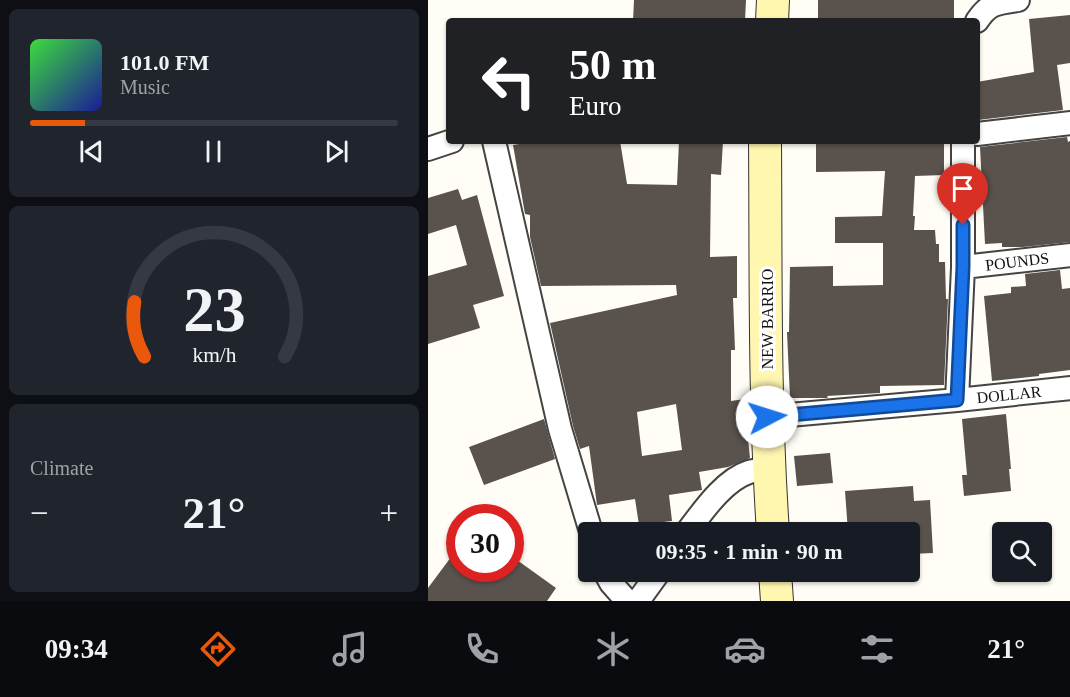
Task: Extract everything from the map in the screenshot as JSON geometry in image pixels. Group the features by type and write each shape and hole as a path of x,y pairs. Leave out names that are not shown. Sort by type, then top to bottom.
{"main road":[{"path":"772,18 773,0"},
{"name":"NEW BARRIO","path":"765,144 767,417 772,522"},
{"path":"777,582 778,601"}],"street":[{"path":"979,18 984,10 995,3 1018,0"},
{"path":"980,134 1070,123"},
{"path":"428,149 446,143"},
{"path":"495,144 560,429 588,522"},
{"path":"957,400 963,267 963,144"},
{"name":"POUNDS","path":"963,267 1070,255"},
{"name":"DOLLAR","path":"767,417 1070,388"},
{"path":"694,522 727,484 749,472 769,469"},
{"path":"610,582 627,601"},
{"path":"638,601 652,582"}],"building":[{"path":"634,0 746,0 745,18 633,18"},
{"path":"818,0 954,0 954,18 818,18"},
{"path":"1070,15 1070,63 1057,65 1063,110 980,120 980,81 1034,72 1029,19"},
{"path":"1067,137 1068,142 1070,141 1070,242 1023,247 1002,247 1002,243 985,244 980,147"},
{"path":"620,144 627,184 677,185 679,144 723,144 721,175 711,174 710,257 737,256 737,298 733,298 735,350 731,350 731,401 745,399 750,458 728,467 699,472 702,490 669,495 672,521 639,522 635,499 597,505 589,446 580,449 550,323 677,295 676,285 541,286 530,237 530,215 525,214 513,145","holes":["676,404 682,450 642,456 637,412"]},
{"path":"816,144 944,144 944,175 915,176 913,216 915,216 914,230 935,230 936,244 939,244 939,262 945,262 946,299 948,299 944,385 880,386 880,393 827,396 828,398 790,398 787,332 789,332 790,267 833,266 833,286 883,285 883,243 835,243 835,217 882,216 885,171 816,172"},
{"path":"458,189 462,200 477,195 504,296 473,305 480,328 428,344 428,276 467,265 456,225 428,234 428,198"},
{"path":"1060,270 1062,289 1070,288 1070,370 992,381 984,296 1011,293 1011,287 1026,286 1025,274"},
{"path":"1006,414 1011,491 964,496 962,475 967,475 962,419"},
{"path":"544,419 555,459 484,485 469,447"},
{"path":"830,453 833,483 797,486 794,456"},
{"path":"913,486 914,501 930,500 933,553 920,554 920,522 847,522 845,491"},
{"path":"446,564 446,582 524,582 524,565 556,588 547,601 428,601 428,588"}],"route":[{"path":"767,417 957,400 963,225"}]}
